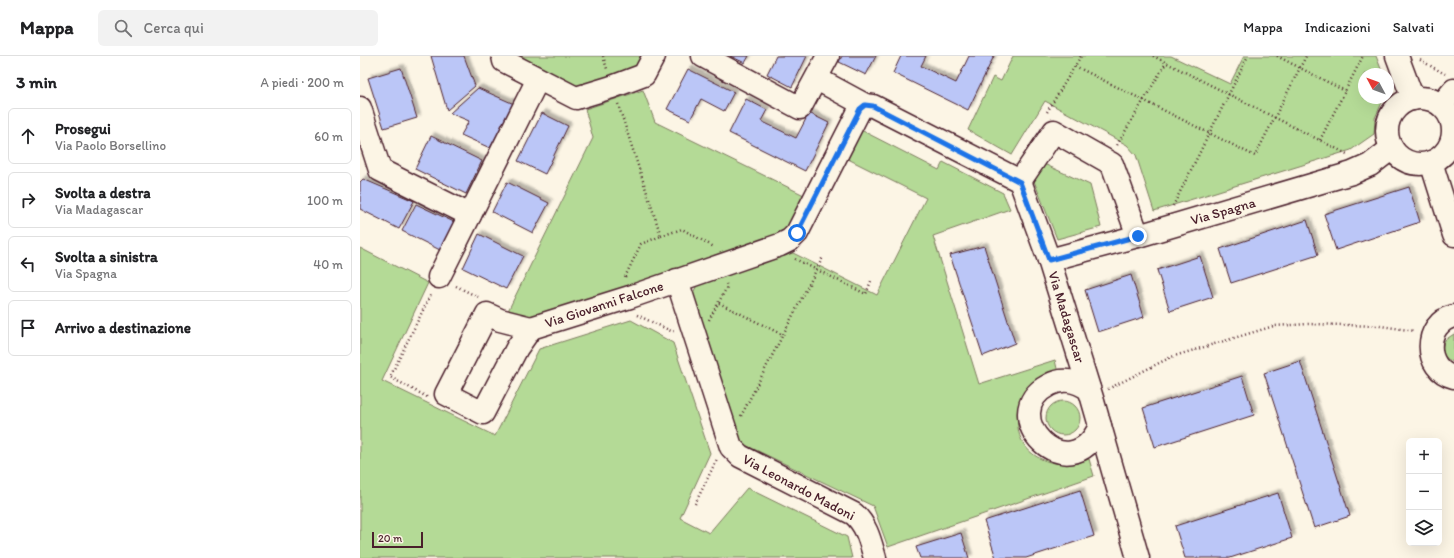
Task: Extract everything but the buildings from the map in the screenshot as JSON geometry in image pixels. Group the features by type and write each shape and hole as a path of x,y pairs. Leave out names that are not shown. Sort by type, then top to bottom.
{"street":[{"path":"503,56 504,61 576,98 644,75 654,56"},
{"path":"703,56 800,108 817,79 828,56"},
{"path":"1396,56 1413,99"},
{"path":"439,278 538,78"},
{"path":"817,79 865,105 873,106 1020,182 1054,131 1112,164 1138,236"},
{"path":"1447,90 1447,112 1454,128 1448,149 1441,157 1431,162 1422,164 1405,161 1392,148 1388,139 1387,128 1389,118 1395,109 1403,102 1413,99 1432,100 1447,90"},
{"name":"Via Giovanni Falcone","path":"531,328 517,348 483,414 446,394 487,314 500,320 531,328 630,297 780,245 790,240 797,233 860,109 865,105"},
{"path":"360,108 380,170 470,215"},
{"name":"Via Spagna","path":"1049,260 1138,236 1352,173 1370,165 1392,148"},
{"path":"1431,162 1454,235"},
{"name":"Via Madagascar","path":"1020,182 1049,260 1091,393 1138,558"},
{"name":"Via Leonardo Madoni","path":"677,280 732,447 740,456 854,514 867,530 875,558"},
{"path":"1454,316 1441,323 1432,335 1430,341 1430,352 1434,362 1440,370 1454,377"},
{"path":"1091,393 1079,382 1066,380 1054,382 1043,388 1035,397 1030,408 1029,421 1033,433 1040,443 1051,450 1063,452 1075,451 1086,446 1095,437 1100,426"}],"path":[{"path":"1054,131 1046,115 1081,56"},
{"path":"1153,56 1349,155"},
{"path":"1171,210 1248,56"},
{"path":"1276,56 1345,91"},
{"path":"1075,66 1255,156 1306,56"},
{"path":"1320,140 1363,56"},
{"path":"1418,56 1420,61 1447,90"},
{"path":"1107,162 1166,63"},
{"path":"612,87 661,236"},
{"path":"625,283 624,279 641,244 661,236 682,229 714,246 716,251"},
{"path":"741,417 823,257"},
{"path":"791,258 866,294 871,281"},
{"path":"430,398 390,377 439,278 479,297"},
{"path":"707,321 710,319 727,288 725,278"},
{"path":"719,303 783,335"},
{"path":"636,314 671,331 677,331"},
{"path":"1091,393 1171,357 1274,326 1308,324 1381,326 1418,331 1432,335"},
{"path":"695,504 720,453"}],"green space":[{"path":"514,56 646,56 641,67 575,88"},
{"path":"1013,56 1171,56 1230,84 1244,56 1376,56 1381,68 1358,68 1358,104 1381,104 1375,118 1374,134 1351,150 1154,211 1136,155 1127,145 1045,101 1012,155 968,130 993,77 1001,81"},
{"path":"643,90 655,122 808,197 788,237 526,324 506,315 593,138 585,109"},
{"path":"861,130 939,170 943,162 1003,193 1010,209 933,236 979,384 1055,360 1058,373 1036,381 1027,390 1023,397 1020,405 1018,421 1020,435 1026,447 1035,455 1046,461 1060,464 1074,463 1089,459 1094,476 888,547 873,506 737,441 690,299 697,285 793,253 877,295 926,198 846,158"},
{"path":"1044,164 1090,185 1101,227 1057,239 1034,181"},
{"path":"360,248 428,283 382,381 495,436 539,349 631,320 673,343 710,453 680,518 709,533 747,488 847,537 852,558 360,558"},
{"path":"1454,334 1454,362 1447,359 1443,347 1445,340"},
{"path":"1063,401 1069,402 1075,406 1079,412 1079,424 1075,430 1069,434 1063,435 1057,434 1051,430 1047,424 1046,418 1047,412 1051,406 1057,402"}],"route":[{"path":"797,233 860,109 865,105 873,106 1020,182 1049,260 1138,236"}]}
